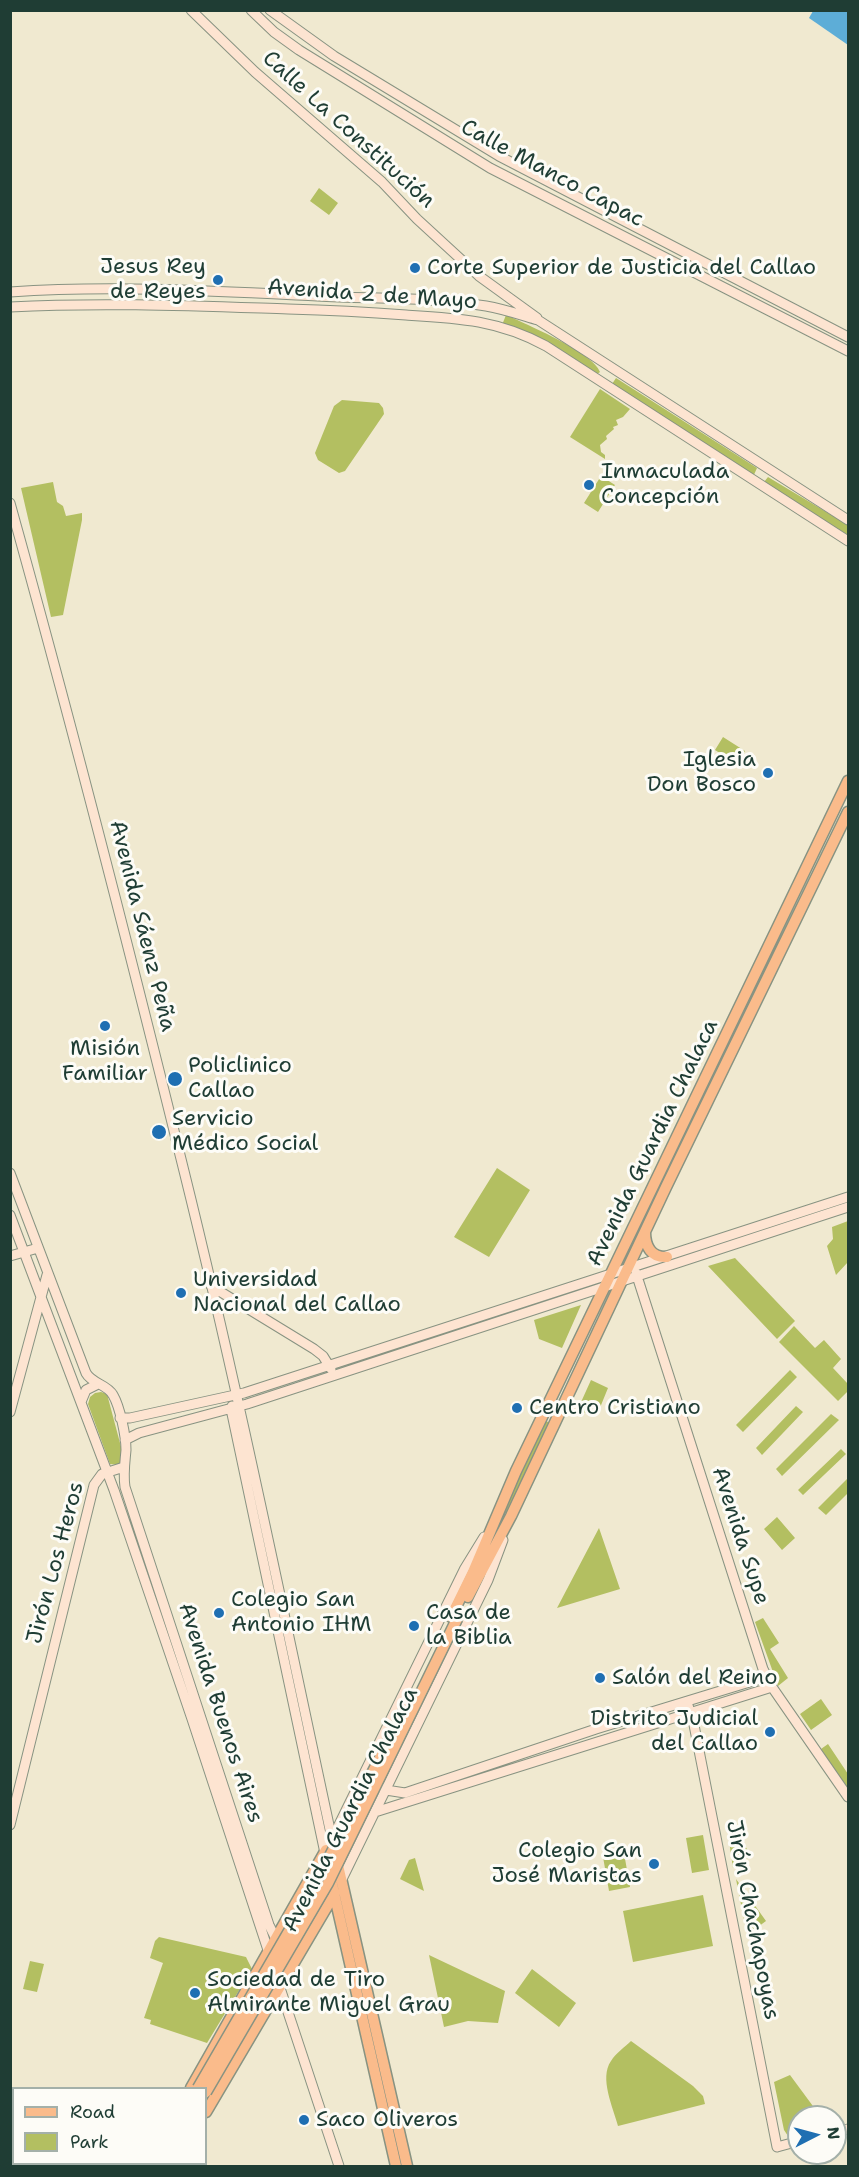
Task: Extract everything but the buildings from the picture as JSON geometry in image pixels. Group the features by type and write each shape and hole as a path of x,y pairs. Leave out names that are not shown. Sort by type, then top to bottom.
{"main road":[{"name":"Calle La Constitución","path":"191,10 255,72 375,176 417,219 479,276 538,320"},
{"name":"Calle Manco Capac","path":"250,10 274,32 299,50 490,168 849,351"},
{"name":"Calle Manco Capac","path":"270,10 334,56 499,156 849,337"},
{"name":"Avenida 2 de Mayo","path":"10,292 135,288 463,303 498,308 538,320 849,520"},
{"path":"255,293 255,308"},
{"name":"Avenida 2 de Mayo","path":"10,307 76,305 255,308 452,317 484,322 522,333 608,384 849,541"},
{"name":"Avenida Sáenz Peña","path":"10,503 121,915 236,1395"},
{"name":"Avenida Guardia Chalaca","path":"207,2110 342,1879 488,1580 512,1516 557,1420 622,1282 633,1271 661,1185 728,1030 849,781"},
{"name":"Avenida Guardia Chalaca","path":"207,2090 328,1883 454,1618 493,1522 605,1287 740,1038 849,812"},
{"path":"779,926 791,931"},
{"path":"728,1030 740,1038"},
{"name":"Avenida Buenos Aires","path":"10,1173 47,1275 89,1379 112,1392 125,1440 125,1487 269,1925 292,1966"},
{"path":"633,1271 667,1257 849,1197"},
{"path":"120,1418 130,1418 236,1395 611,1275 633,1271 849,1207"},
{"name":"Avenida Buenos Aires","path":"10,1215 108,1472 269,1953"},
{"path":"645,1232 647,1246 651,1252 667,1257"},
{"path":"10,1256 38,1248"},
{"name":"Avenida Supe","path":"633,1271 766,1677 849,1797"},
{"path":"10,1412 47,1275"},
{"path":"125,1440 139,1433 235,1408 622,1282"},
{"path":"211,1286 314,1349 323,1356 333,1376"},
{"path":"34,1323 45,1321 50,1323"},
{"path":"56,1338 61,1331 69,1331"},
{"path":"81,1402 86,1390 98,1384"},
{"path":"236,1395 235,1408 334,1894 395,2140 407,2166"},
{"path":"235,1408 342,1879 395,2140 396,2166"},
{"path":"544,1413 557,1420"},
{"name":"Jirón Los Heros","path":"10,1825 94,1485 98,1478 108,1472 124,1467"},
{"name":"Avenida Guardia Chalaca","path":"199,2087 310,1895 454,1618 512,1516"},
{"name":"Avenida Guardia Chalaca","path":"192,2087 325,1853 465,1568 493,1522"},
{"path":"362,1778 386,1790 405,1793 596,1729 766,1677"},
{"path":"375,1812 772,1687"},
{"name":"Jirón Chachapoyas","path":"687,1701 694,1725 777,2147 787,2144"},
{"path":"677,1717 687,1719 694,1725"},
{"path":"326,1814 335,1819 343,1816"},
{"path":"279,1985 339,2166"}],"green space":[{"path":"319,188 338,203 329,215 310,201"},
{"path":"506,315 573,348 595,364 600,372 596,375 502,325"},
{"path":"616,378 757,468 753,477 612,384"},
{"path":"600,389 630,409 623,417 616,420 618,425 613,427 614,429 606,436 607,439 600,445 605,459 570,437"},
{"path":"342,400 379,403 384,414 345,471 339,473 318,460 315,453 334,406"},
{"path":"601,476 615,485 598,512 584,503"},
{"path":"768,477 848,525 848,535 766,486 764,482"},
{"path":"53,482 57,502 63,506 66,516 82,513 82,520 63,615 51,617 21,488"},
{"path":"723,737 745,751 737,764 715,750"},
{"path":"497,1168 530,1190 489,1257 454,1237"},
{"path":"848,1221 848,1262 836,1275 827,1246 833,1239 832,1227"},
{"path":"735,1258 795,1321 777,1339 708,1266"},
{"path":"581,1305 562,1348 539,1339 534,1320"},
{"path":"794,1326 815,1348 824,1340 841,1359 833,1368 848,1384 848,1391 838,1401 779,1342"},
{"path":"790,1370 797,1377 743,1432 736,1425"},
{"path":"591,1380 608,1388 597,1415 577,1411"},
{"path":"101,1392 107,1394 124,1458 119,1465 110,1464 88,1404 90,1397"},
{"path":"796,1406 803,1412 762,1455 756,1448"},
{"path":"831,1414 839,1420 782,1476 776,1469"},
{"path":"546,1421 550,1423 489,1547 502,1512"},
{"path":"841,1449 846,1454 803,1495 798,1490"},
{"path":"848,1478 848,1493 826,1515 818,1508"},
{"path":"777,1517 795,1538 782,1550 764,1529"},
{"path":"599,1528 620,1589 557,1608"},
{"path":"763,1618 779,1643 770,1649 788,1678 778,1686 755,1622"},
{"path":"821,1699 832,1715 811,1730 800,1714"},
{"path":"828,1744 848,1774 848,1790 821,1749"},
{"path":"703,1835 709,1870 692,1873 686,1838"},
{"path":"741,1839 751,1856 733,1868 729,1841"},
{"path":"624,1853 630,1887 609,1891 603,1857"},
{"path":"415,1858 424,1891 400,1879 409,1860"},
{"path":"736,1879 766,1921 747,1935"},
{"path":"703,1895 713,1946 633,1962 623,1911"},
{"name":"Sociedad de Tiro Almirante Miguel Grau","path":"159,1937 246,1957 252,1969 207,2043 150,2024 151,2020 144,2018 163,1963 150,1958 155,1941"},
{"path":"429,1955 505,1991 498,2023 468,2021 444,2027"},
{"path":"30,1961 44,1964 37,1992 23,1989"},
{"path":"532,1969 576,2003 559,2027 515,1993"},
{"path":"631,2041 693,2086 703,2096 705,2104 618,2126 608,2093 606,2076 613,2058"},
{"path":"790,2075 812,2105 787,2105 787,2134 784,2130 774,2082"}],"water":[{"path":"813,11 848,11 848,45 809,18"}],"place":[{"name":"Corte Superior de Justicia del Callao","path":"415,268"},
{"name":"Jesus Rey de Reyes","path":"218,280"},
{"name":"Inmaculada Concepción","path":"589,485"},
{"name":"Iglesia Don Bosco","path":"768,773"},
{"name":"Misión Familiar","path":"105,1026"},
{"name":"Policlinico Callao","path":"175,1079"},
{"name":"Servicio Médico Social","path":"159,1132"},
{"name":"Universidad Nacional del Callao","path":"181,1293"},
{"name":"Centro Cristiano","path":"517,1408"},
{"name":"Colegio San Antonio IHM","path":"219,1613"},
{"name":"Casa de la Biblia","path":"414,1626"},
{"name":"Salón del Reino","path":"600,1678"},
{"name":"Distrito Judicial del Callao","path":"770,1732"},
{"name":"Colegio San José Maristas","path":"654,1864"},
{"name":"Sociedad de Tiro Almirante Miguel Grau","path":"195,1993"},
{"name":"Saco Oliveros","path":"304,2120"}]}
